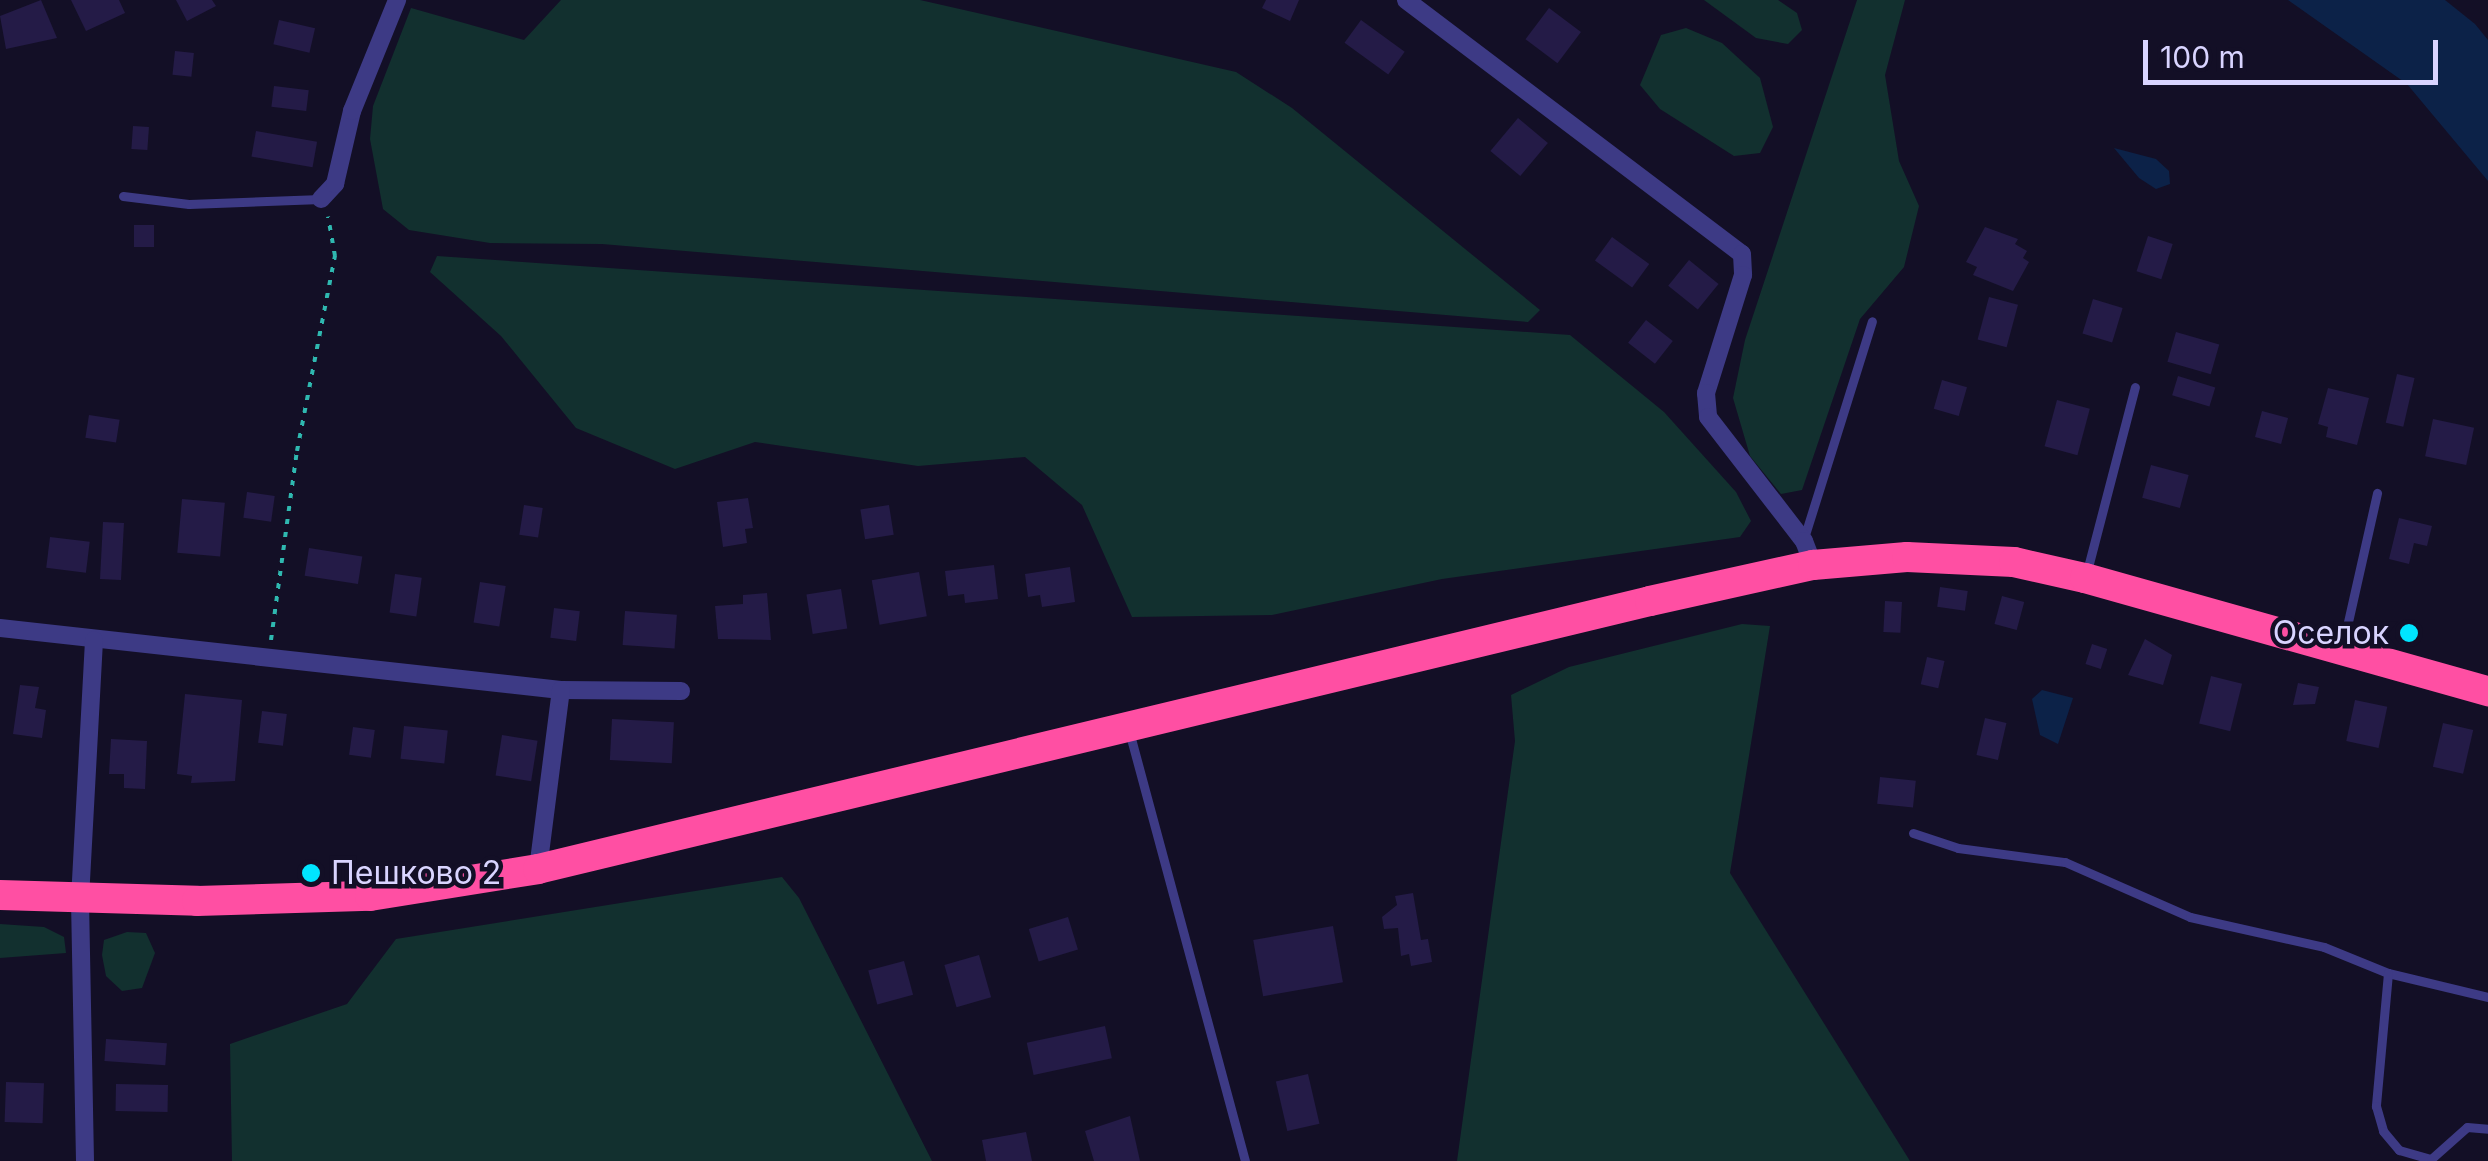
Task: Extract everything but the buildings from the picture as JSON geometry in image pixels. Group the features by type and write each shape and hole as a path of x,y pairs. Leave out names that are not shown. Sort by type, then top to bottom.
{"highway":[{"path":"0,895 80,899 370,896 538,869 1128,728 1808,553 2014,562 2085,578 2488,691"}],"street":[{"path":"321,199 335,184 352,110 397,0"},
{"path":"1406,0 1742,254 1743,276 1706,394 1708,417 1808,553"},
{"path":"0,628 561,690 681,691"},
{"path":"84,1161 80,899 94,640"},
{"path":"538,869 561,690"}],"lane":[{"path":"123,196 189,204 321,199"},
{"path":"1808,553 1872,322"},
{"path":"2085,578 2135,387"},
{"path":"2341,651 2377,494"},
{"path":"1128,728 1246,1161"},
{"path":"1913,833 1958,848 2065,862 2190,917 2324,947 2388,973 2488,997"},
{"path":"2388,973 2376,1106 2383,1130 2399,1150 2431,1159 2467,1126 2488,1129"}],"path":[{"path":"269,658 300,432 335,256 335,235 321,199"}],"green space":[{"path":"561,0 920,0 1236,72 1292,108 1540,310 1528,322 602,244 490,243 409,230 383,209 370,139 373,106 411,8 524,40"},
{"path":"1704,0 1778,0 1797,13 1802,30 1788,44 1756,38"},
{"path":"1857,0 1905,0 1885,75 1899,161 1919,206 1904,267 1860,319 1802,490 1781,494 1750,456 1733,398 1745,340"},
{"path":"1686,28 1722,43 1760,78 1773,127 1760,153 1734,156 1660,109 1640,85 1661,35"},
{"path":"437,256 1570,335 1664,412 1736,492 1751,521 1740,537 1442,579 1272,615 1132,617 1082,505 1025,457 918,466 755,442 675,469 576,428 501,336 430,272"},
{"path":"1742,624 1770,626 1730,873 1910,1161 1457,1161 1515,741 1511,695 1569,667"},
{"path":"782,877 799,898 932,1161 232,1161 230,1044 347,1004 396,939"},
{"path":"0,924 44,927 64,937 66,953 0,958"},
{"path":"127,932 146,933 155,953 142,988 122,991 106,976 102,955 104,940"}],"water":[{"path":"2288,0 2445,0 2475,24 2488,40 2488,181 2407,84"},
{"path":"2114,148 2156,159 2169,171 2170,184 2156,189 2139,178"},
{"path":"2042,690 2073,698 2058,744 2040,735 2032,699"}],"place":[{"name":"Оселок","path":"2409,633"},
{"name":"Пешково 2","path":"311,873"}]}
